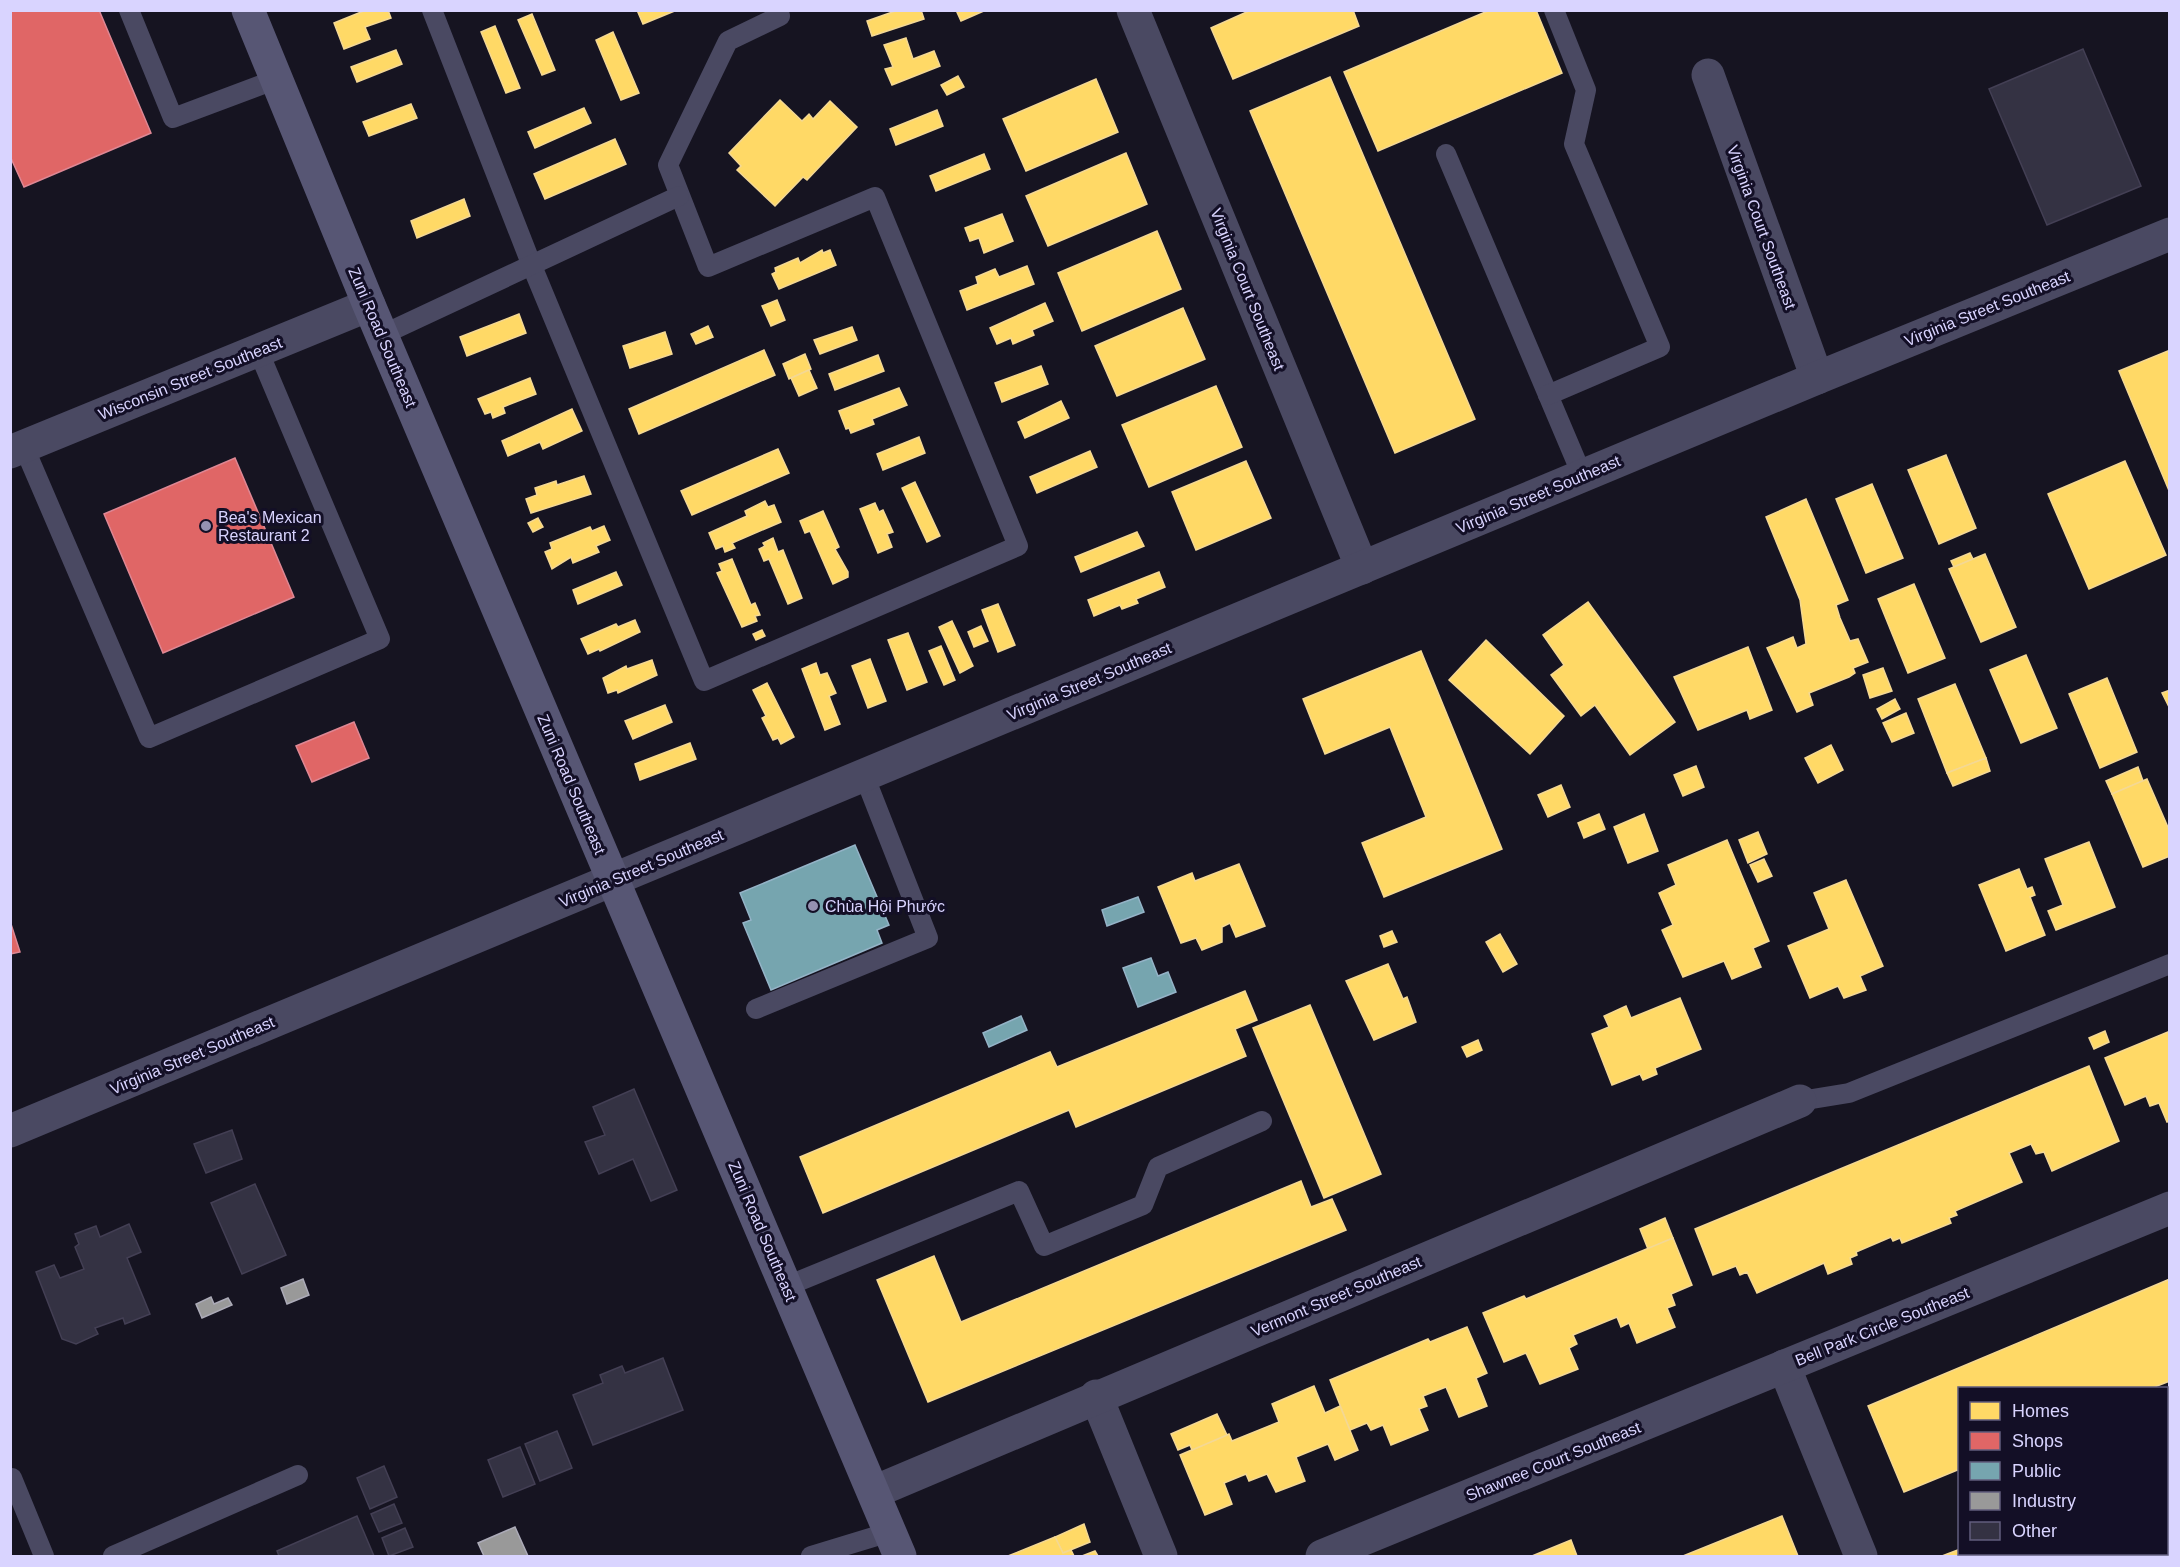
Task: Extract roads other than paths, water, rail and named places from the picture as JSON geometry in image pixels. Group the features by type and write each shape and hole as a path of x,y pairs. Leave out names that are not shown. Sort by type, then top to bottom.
{"street":[{"name":"Zuni Road Southeast","path":"249,10 369,305 895,1544"},
{"name":"Virginia Court Southeast","path":"1133,10 1362,568"},
{"name":"Virginia Court Southeast","path":"1708,75 1817,378"},
{"name":"Virginia Street Southeast","path":"10,1131 1817,378 2169,234"},
{"name":"Wisconsin Street Southeast","path":"17,449 369,305"},
{"name":"Vermont Street Southeast","path":"873,1492 1800,1101"},
{"name":"Bell Park Circle Southeast","path":"1861,1557 1784,1366 2169,1208"},
{"name":"Shawnee Court Southeast","path":"1322,1557 1784,1366"},
{"path":"1096,1396 1161,1557"}],"lane":[{"path":"129,10 173,118 276,79"},
{"path":"432,10 532,266 704,681 1018,546 875,197 708,267 668,165 728,41 780,16 778,10"},
{"path":"1548,395 1660,347 1574,144 1586,90 1554,10"},
{"path":"1446,154 1582,476"},
{"path":"382,335 680,196"},
{"path":"17,449 149,738 380,639 258,350"},
{"path":"756,1009 928,938 864,775"},
{"path":"1800,1101 1849,1093 2169,964"},
{"path":"787,1286 1019,1191 1044,1246 1143,1205 1158,1167 1262,1121"},
{"path":"113,1557 298,1475"},
{"path":"12,1478 44,1557"},
{"path":"811,1557 895,1544"}],"place":[{"name":"Bea's Mexican Restaurant 2","path":"206,526"},
{"name":"Chùa Hội Phước","path":"813,906"}]}
